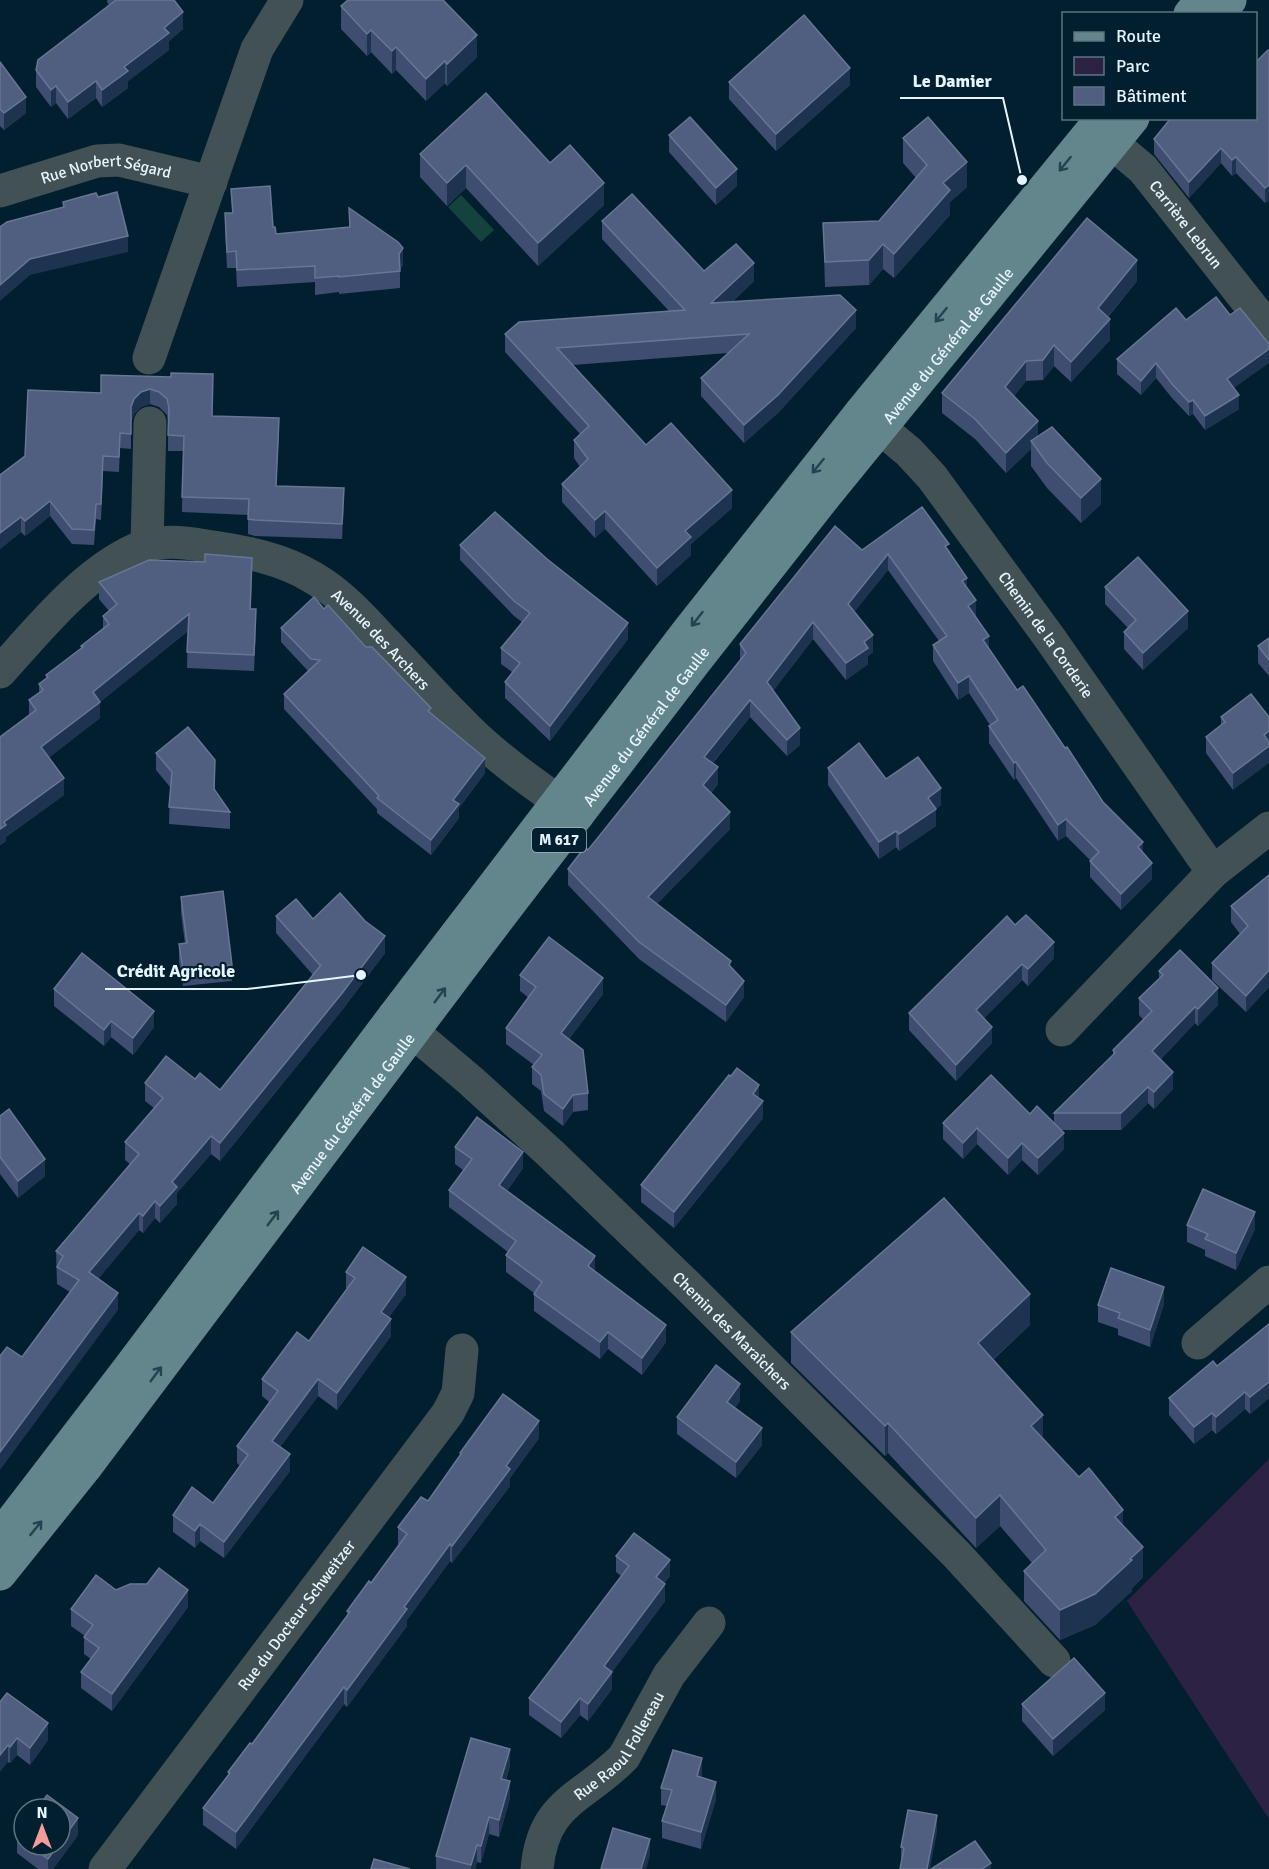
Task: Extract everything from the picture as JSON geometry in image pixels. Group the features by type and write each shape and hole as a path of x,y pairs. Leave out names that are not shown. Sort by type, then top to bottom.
{"main road":[{"path":"1192,12 1202,0"},
{"path":"1221,12 1230,0"},
{"name":"Avenue du Général de Gaulle","path":"0,1536 143,1350 403,1024 568,808 695,622 871,420 1111,127"},
{"name":"Avenue du Général de Gaulle","path":"0,1574 85,1468 403,1024"}],"street":[{"path":"149,358 257,49 287,0"},
{"name":"Carrière Lebrun","path":"1111,127 1269,329"},
{"name":"Rue Norbert Ségard","path":"0,190 97,161 108,160 119,160 211,182"},
{"name":"Chemin de la Corderie","path":"871,420 909,452 932,477 1049,637 1213,872"},
{"path":"147,545 150,423"},
{"name":"Avenue des Archers","path":"0,672 40,626 93,578 123,556 147,545 158,542 181,542 257,555 311,576 349,604 468,730 568,808"},
{"path":"1062,1030 1213,872 1269,828"},
{"name":"Chemin des Maraîchers","path":"403,1024 471,1081 551,1154 688,1286 956,1554 1054,1661"},
{"path":"1198,1344 1269,1282"},
{"name":"Rue du Docteur Schweitzer","path":"105,1869 448,1413 458,1394 462,1350"},
{"name":"Rue Raoul Follereau","path":"537,1869 538,1852 551,1821 562,1806 608,1772 624,1757 669,1675 709,1623"}],"green space":[{"path":"1269,1459 1269,1819 1127,1601"}],"shaded area":[{"path":"461,195 494,230 481,242 448,207"}],"building":[{"path":"116,0 174,0 183,12 164,28 169,33 124,67 128,71 102,90 96,81 68,102 56,86 51,90 36,70 38,60"},
{"path":"348,0 443,0 477,35 447,64 445,61 426,79 396,47 392,51 371,30 367,34 341,6"},
{"path":"804,15 850,68 776,134 729,82"},
{"path":"1268,50 1269,185 1265,188 1236,157 1232,160 1221,148 1189,182 1154,139 1169,120 1257,120 1257,61"},
{"path":"0,62 26,97 4,113 0,109"},
{"path":"486,93 550,163 570,145 604,183 538,243 466,165 447,183 420,154"},
{"path":"690,117 737,169 716,188 669,135"},
{"path":"928,117 967,162 943,183 950,190 894,254 883,244 869,260 825,262 823,223 879,221 927,165 903,138"},
{"path":"270,186 273,227 275,227 276,234 350,227 349,208 398,242 403,248 399,254 400,271 315,278 315,266 237,270 236,251 227,252 225,213 233,213 231,189"},
{"path":"117,192 128,236 30,259 0,285 0,227 7,222 64,207 63,202 96,193 98,197"},
{"path":"632,194 704,271 736,244 754,263 711,303 840,295 856,310 778,395 744,425 701,378 749,334 557,348 646,445 671,423 732,490 685,531 691,537 657,568 605,511 595,520 562,484 588,459 574,440 589,426 505,334 519,322 685,310 602,221"},
{"path":"1087,218 1137,260 1098,308 1110,319 1071,362 1054,345 1043,360 1026,361 1005,387 1038,421 1006,453 975,419 942,393"},
{"path":"1216,297 1230,315 1240,308 1269,344 1269,349 1227,379 1239,395 1205,416 1193,400 1189,402 1172,384 1156,363 1141,381 1117,359 1176,308 1186,320"},
{"path":"171,373 213,374 212,416 279,418 276,486 344,488 342,524 248,519 249,499 182,497 184,436 168,435 167,399 159,392 150,389 141,392 134,399 131,407 131,434 120,433 119,457 103,456 101,504 96,504 94,530 72,529 50,501 25,521 21,517 0,533 0,475 25,456 28,390 101,393 101,375 171,377"},
{"path":"1052,427 1101,479 1081,498 1047,463 1031,441"},
{"path":"922,507 949,544 945,546 967,578 962,581 976,600 968,606 989,636 983,640 1017,690 1023,686 1103,802 1143,842 1138,847 1152,863 1121,894 1090,861 1099,852 1066,819 1058,825 989,726 998,720 969,676 958,683 933,645 947,636 888,554 848,604 873,635 864,642 868,648 846,663 813,622 767,682 800,728 787,740 750,700 704,757 718,767 703,785 730,812 648,897 731,961 729,965 744,981 726,1005 639,942 568,869 585,847 588,850 746,653 740,644 835,526 862,550"},
{"path":"495,512 547,559 628,623 550,726 505,682 520,663 501,648 530,613 514,601 460,545"},
{"path":"205,554 252,558 250,609 256,609 254,655 187,652 189,614 93,692 100,702 41,747 64,778 4,822 6,825 0,829 0,737 36,710 29,700 43,690 39,684 48,677 46,675 109,624 103,616 117,604 99,582 149,560 205,562"},
{"path":"1138,557 1188,611 1143,653 1124,632 1136,620 1105,587"},
{"path":"314,597 324,609 328,605 366,647 372,647 431,708 428,711 485,758 453,800 459,804 431,840 377,798 379,796 284,694 320,660 311,659 281,628"},
{"path":"1269,638 1269,660 1258,646"},
{"path":"1251,694 1269,717 1269,731 1264,735 1269,746 1233,773 1206,737 1225,722 1221,717"},
{"path":"188,727 215,760 214,789 230,812 169,807 172,772 156,753"},
{"path":"859,743 886,779 918,757 941,788 928,798 936,809 899,834 896,831 879,842 828,768"},
{"path":"1269,875 1269,970 1246,996 1212,963 1248,926 1231,906"},
{"path":"223,891 232,965 183,970 179,944 187,943 181,897"},
{"path":"340,893 365,921 385,936 343,992 220,1143 211,1136 172,1182 177,1187 160,1206 155,1201 143,1216 139,1213 89,1272 118,1293 0,1452 0,1356 7,1347 22,1357 79,1280 57,1267 63,1256 56,1251 139,1154 125,1142 163,1098 145,1083 166,1056 195,1079 200,1073 220,1090 321,965 276,916 296,899 313,919"},
{"path":"1026,915 1054,942 1028,969 1022,964 976,1010 992,1027 956,1065 909,1013 1007,916 1015,925"},
{"path":"549,937 603,978 561,1033 583,1050 588,1093 573,1095 563,1109 544,1094 541,1075 532,1067 542,1055 506,1028 536,987 520,975"},
{"path":"1180,950 1218,988 1198,1009 1195,1007 1152,1051 1173,1072 1154,1092 1148,1087 1121,1113 1054,1113 1115,1053 1113,1050 1152,1011 1139,998 1163,975 1159,971"},
{"path":"82,953 154,1011 133,1038 111,1021 104,1030 54,989"},
{"path":"737,1068 759,1085 753,1094 763,1101 674,1212 641,1185"},
{"path":"991,1075 1030,1114 1037,1106 1064,1133 1038,1158 1022,1143 1008,1158 977,1128 963,1143 943,1123"},
{"path":"9,1109 45,1159 18,1181 0,1157 0,1116"},
{"path":"477,1117 523,1152 499,1185 595,1256 588,1266 666,1325 642,1358 608,1332 600,1342 534,1294 542,1282 506,1255 516,1241 449,1190 472,1159 455,1147"},
{"path":"1203,1189 1255,1212 1236,1253 1205,1239 1208,1234 1187,1225"},
{"path":"944,1198 1030,1294 978,1343 1043,1415 1031,1426 1079,1477 1089,1468 1123,1510 1115,1517 1143,1547 1095,1594 1060,1610 1024,1571 1046,1550 1000,1495 976,1518 888,1423 885,1426 791,1332"},
{"path":"363,1247 406,1277 381,1312 391,1319 337,1393 318,1379 272,1441 290,1454 224,1542 200,1524 195,1531 173,1515 192,1487 213,1503 248,1455 237,1446 278,1391 262,1379 297,1332 309,1341 355,1278 346,1272"},
{"path":"1111,1268 1164,1287 1150,1330 1118,1318 1120,1313 1098,1305"},
{"path":"1269,1324 1269,1382 1250,1397 1245,1392 1216,1417 1212,1413 1194,1427 1169,1398 1213,1361 1217,1366"},
{"path":"716,1365 740,1384 727,1402 762,1428 736,1462 677,1417"},
{"path":"503,1394 539,1421 506,1466 510,1469 452,1546 450,1544 404,1607 407,1609 347,1690 344,1687 236,1832 203,1808 350,1612 347,1611 369,1581 371,1583 407,1534 398,1527 421,1497 428,1501"},
{"path":"634,1533 670,1560 656,1577 665,1584 604,1666 612,1672 588,1704 580,1698 561,1722 529,1698 629,1566 616,1556"},
{"path":"159,1568 188,1590 112,1694 81,1672 99,1648 84,1637 93,1625 71,1609 96,1575 116,1590 130,1584 147,1584"},
{"path":"1074,1658 1105,1693 1053,1739 1022,1704"},
{"path":"7,1693 48,1723 30,1748 17,1738 0,1755 0,1702"},
{"path":"471,1738 510,1749 501,1779 510,1781 499,1820 489,1817 481,1846 477,1845 471,1865 436,1856"},
{"path":"673,1750 702,1758 697,1776 716,1782 701,1832 662,1821 672,1790 661,1788"},
{"path":"908,1810 937,1815 927,1869 900,1869 904,1848 901,1847"},
{"path":"72,1814 78,1818 72,1826"},
{"path":"613,1828 650,1839 641,1869 601,1869"},
{"path":"975,1841 991,1863 982,1869 931,1869"},
{"path":"374,1859 410,1869 371,1869"}],"place":[{"name":"Le Damier","path":"1022,180"},
{"name":"Crédit Agricole","path":"361,975"}]}
